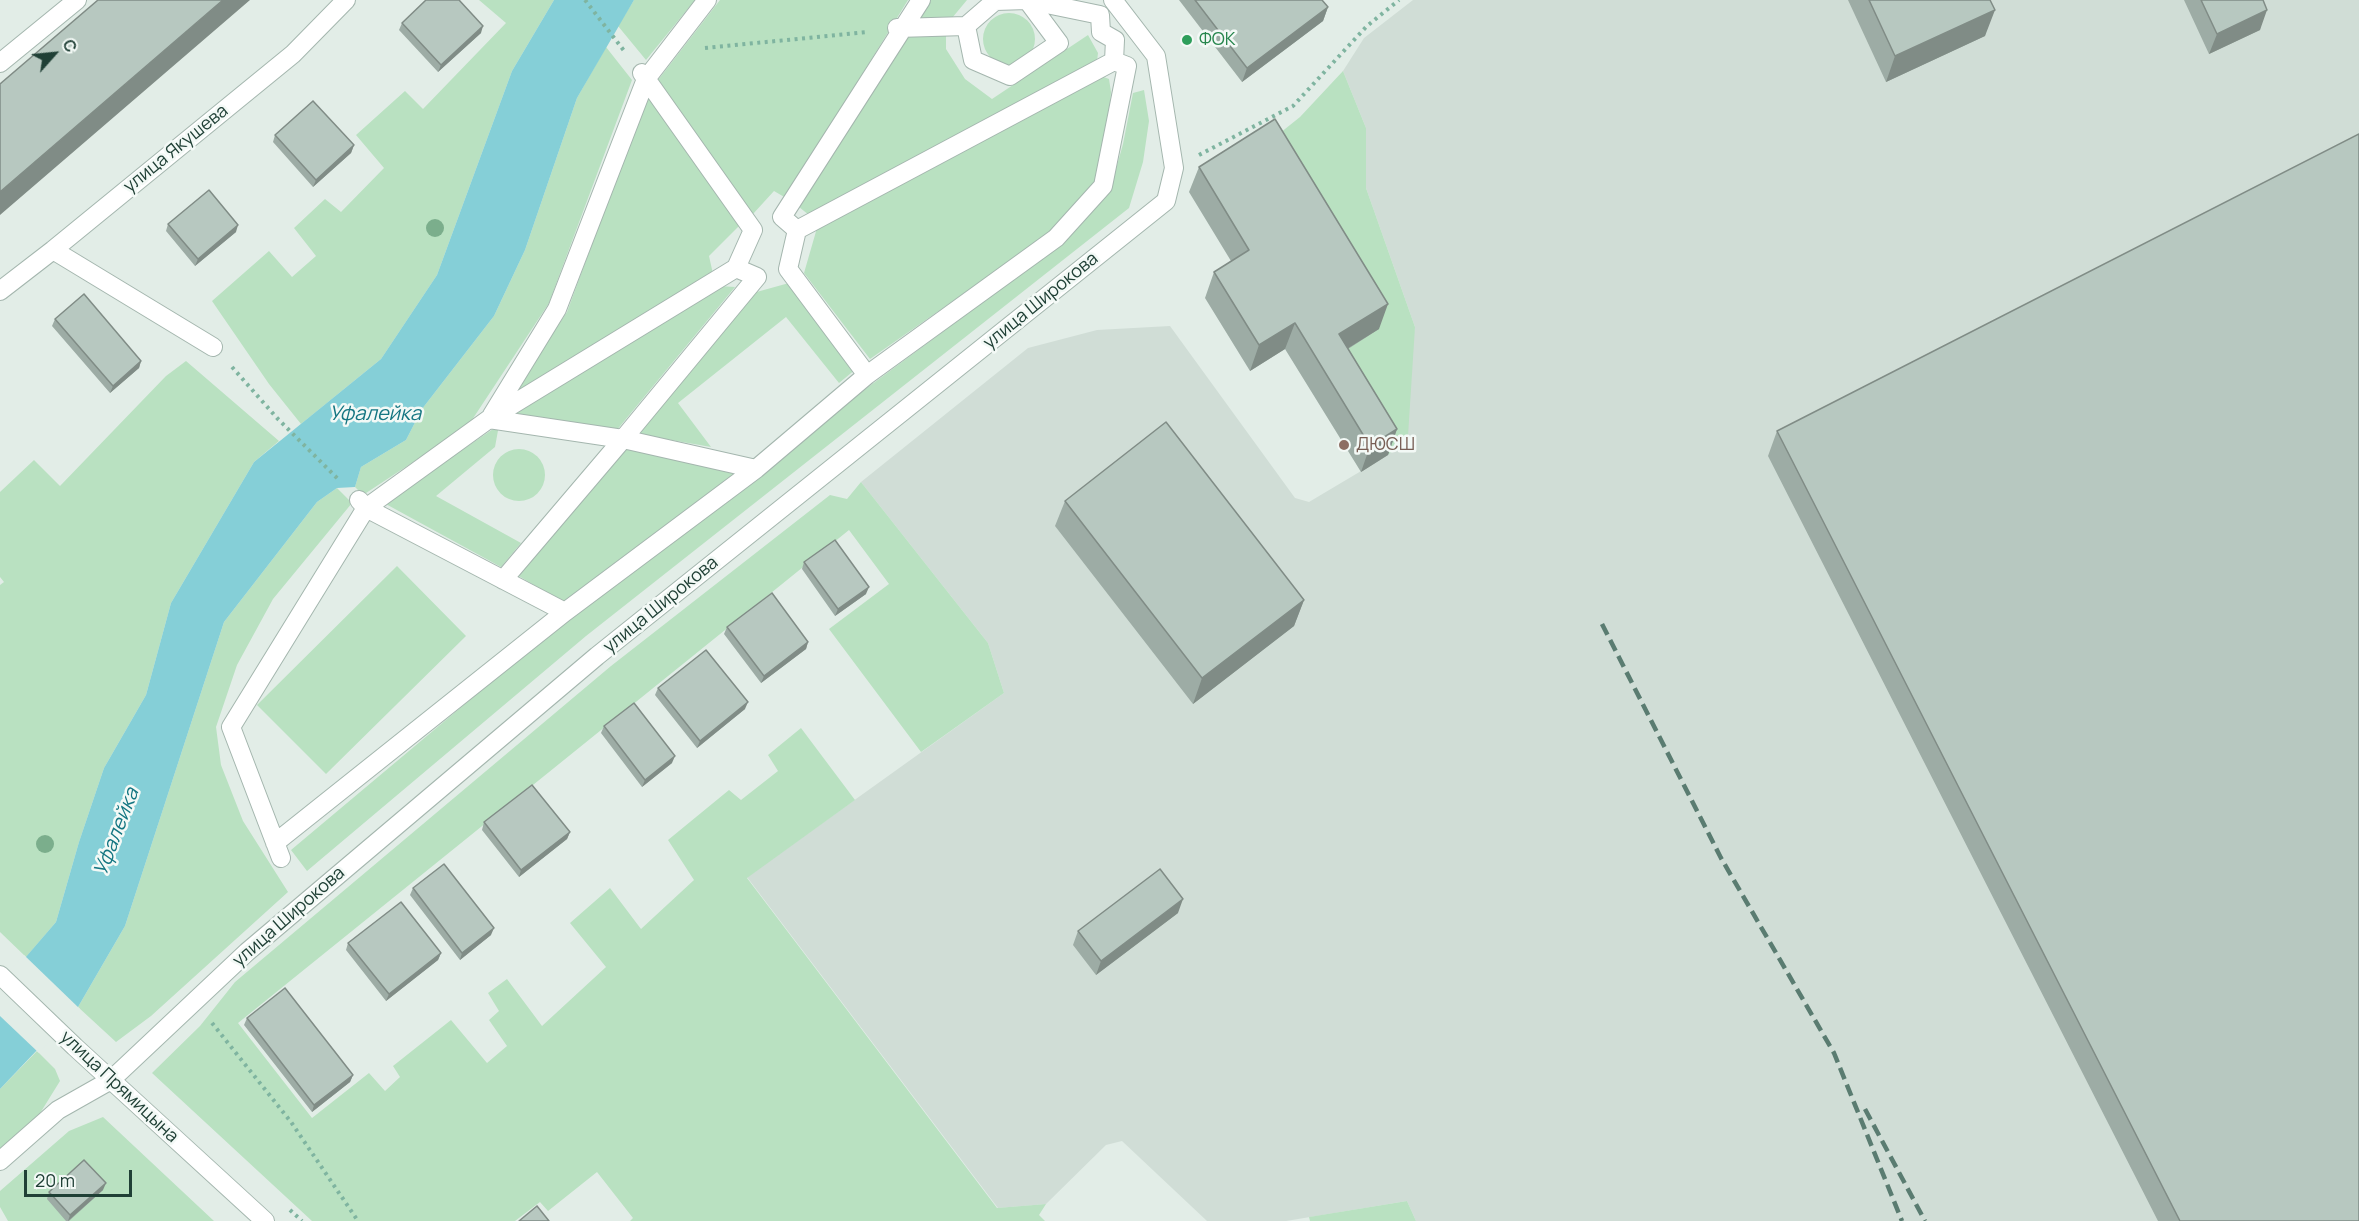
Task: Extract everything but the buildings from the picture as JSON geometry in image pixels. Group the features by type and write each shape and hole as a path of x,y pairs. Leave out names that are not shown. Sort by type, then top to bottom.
{"street":[{"path":"0,63 77,0"},
{"name":"улица Якушева","path":"0,291 293,54 346,0"},
{"path":"489,419 557,309 643,74 673,51 707,0"},
{"path":"867,375 788,269 797,230 1114,61 1127,66 1103,186 1056,238 867,375 756,469 565,612 278,850 231,727 362,503 489,419 736,268 753,230 782,217 897,28 921,0"},
{"path":"897,28 966,26 995,1 1027,0 1100,15 1101,32 1115,40 1114,61"},
{"path":"966,26 973,60 1010,76 1059,43 1027,0"},
{"name":"улица Широкова","path":"0,1161 58,1110 111,1080 247,952 597,656 1166,201 1174,168 1156,56 1113,0"},
{"path":"643,74 753,230"},
{"path":"782,217 797,230"},
{"path":"53,250 213,346"},
{"path":"736,268 757,277"},
{"path":"503,580 757,277 788,269"},
{"path":"489,419 623,439 756,469"},
{"path":"362,503 565,612"},
{"name":"улица Прямицына","path":"0,975 265,1221"}],"path":[{"path":"585,0 627,55"},
{"path":"1174,168 1293,106 1367,26 1400,0"},
{"path":"673,51 897,28"},
{"path":"213,346 277,418 362,503"},
{"path":"194,1001 291,1122 358,1221"}],"shaded area":[{"path":"1413,0 2359,0 2359,1221 1416,1221 1407,1201 1286,1221 1207,1221 1122,1141 1106,1145 1046,1204 998,1208 747,877 1004,693 988,643 861,482 1028,348 1097,330 1170,326 1295,498 1309,502 1388,455 1415,327 1366,188 1366,128 1343,71 1364,38"}],"green space":[{"path":"479,0 554,0 512,71 437,275 381,359 301,424 269,384 212,301 269,251 292,277 316,256 294,228 325,199 341,212 384,168 356,135 405,91 423,109 506,23"},
{"path":"634,0 695,0 646,60 618,26"},
{"path":"720,0 908,0 786,198 774,191 753,214 658,80"},
{"path":"931,0 967,0 952,18 920,18"},
{"path":"1009,13 1019,15 1027,21 1033,29 1035,39 1033,49 1027,57 1019,63 1009,65 999,63 991,57 985,49 983,39 985,29 991,21 999,15"},
{"path":"946,33 946,49 965,79 992,99 1088,35 1098,53 1097,61 809,215 799,207 908,37"},
{"path":"606,47 632,80 549,303 468,426 363,495 355,487 361,467 406,440 422,409 494,316 525,250 577,98"},
{"path":"1343,71 1366,128 1366,188 1415,327 1408,436 1388,455 1265,145 1300,117"},
{"path":"1101,76 1109,79 1111,92 1108,129 1096,180 1053,231 870,359 804,273 817,228"},
{"path":"1144,90 1149,121 1143,162 1129,208 586,636 307,871 291,850 571,615 852,399 1063,243 1111,187 1123,144 1133,93"},
{"path":"647,95 741,224 709,256 713,274 506,404 567,312"},
{"path":"789,283 856,369 839,383 786,317 678,403 711,447 637,434 753,293"},
{"path":"719,286 735,287 616,431 507,417"},
{"path":"186,361 279,441 254,462 171,603 146,695 104,768 79,842 56,922 26,957 0,932 0,585 4,582 0,577 0,492 34,460 60,486 166,376"},
{"path":"499,425 495,447 436,496 521,543 501,567 384,503"},
{"path":"624,448 740,472 566,604 517,575"},
{"path":"519,449 529,451 537,457 543,465 545,475 543,485 537,493 529,499 519,501 509,499 501,493 495,485 493,475 495,465 501,457 509,451"},
{"path":"861,482 988,643 1004,693 921,752 829,629 889,584 849,530 238,1023 312,1118 369,1073 385,1091 400,1077 393,1066 451,1020 487,1063 507,1046 489,1020 499,1011 488,993 507,979 542,1026 606,967 570,923 610,888 641,929 694,880 668,840 729,790 741,800 778,771 768,755 801,728 855,800 747,878 997,1208 1046,1204 1039,1215 1045,1221 630,1221 633,1218 597,1172 548,1211 540,1202 515,1221 312,1221 152,1073 200,1026 235,982 611,666 830,495 847,499"},
{"path":"337,488 352,503 273,599 237,665 216,727 221,765 243,821 288,892 151,1016 116,1042 78,1007 125,926 224,622 317,502"},
{"path":"397,566 466,636 326,774 257,705"},
{"path":"37,1051 55,1069 60,1081 34,1123 0,1150 0,1089"},
{"path":"103,1117 214,1221 8,1221 0,1207 0,1191 69,1131"},
{"path":"1407,1201 1416,1221 1310,1221 1309,1217"}],"water":[{"name":"Уфалейка","path":"554,0 634,0 577,98 525,250 494,316 422,409 406,440 361,467 355,487 337,488 317,502 224,622 125,926 78,1007 0,1089 0,987 56,922 79,842 104,768 146,695 171,603 254,462 381,359 437,275 512,71"}],"pier":[{"path":"24,955 80,1009 39,1053 0,1016 0,982"}],"railway":[{"path":"1602,624 1721,858 1834,1053 1902,1221"},
{"path":"1865,1109 1925,1221"}],"place":[{"name":"ФОК","path":"1187,40"},
{"name":"ДЮСШ","path":"1344,445"}]}
